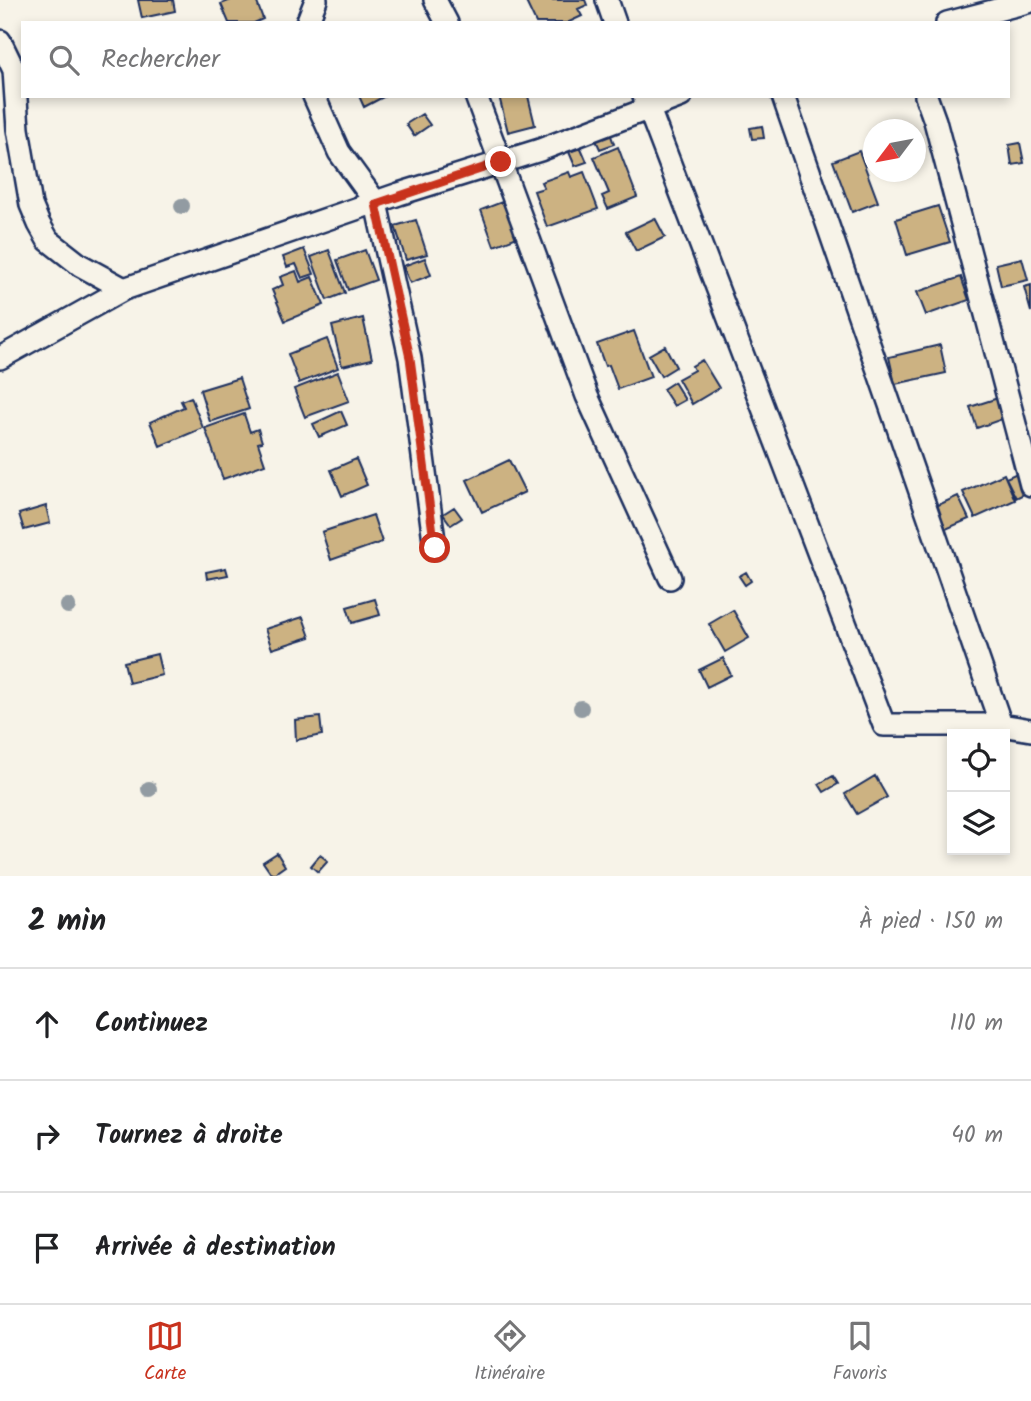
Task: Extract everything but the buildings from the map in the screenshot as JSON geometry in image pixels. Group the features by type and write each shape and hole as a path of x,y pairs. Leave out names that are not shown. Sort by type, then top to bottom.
{"street":[{"path":"308,21 316,0"},
{"path":"435,0 446,21"},
{"path":"607,0 614,21"},
{"path":"955,21 1031,1"},
{"path":"0,41 14,69 18,129 31,205 39,224 48,240 80,265 124,289"},
{"path":"315,98 339,152 376,204 410,358 435,548"},
{"path":"477,98 587,396 670,578"},
{"path":"0,358 124,289 540,150 646,102 669,98"},
{"path":"784,98 1001,725"},
{"path":"927,98 1031,485"},
{"path":"646,102 884,725 1001,725 1031,730"}],"route":[{"path":"435,548 410,358 376,204 399,194 501,162"}]}
